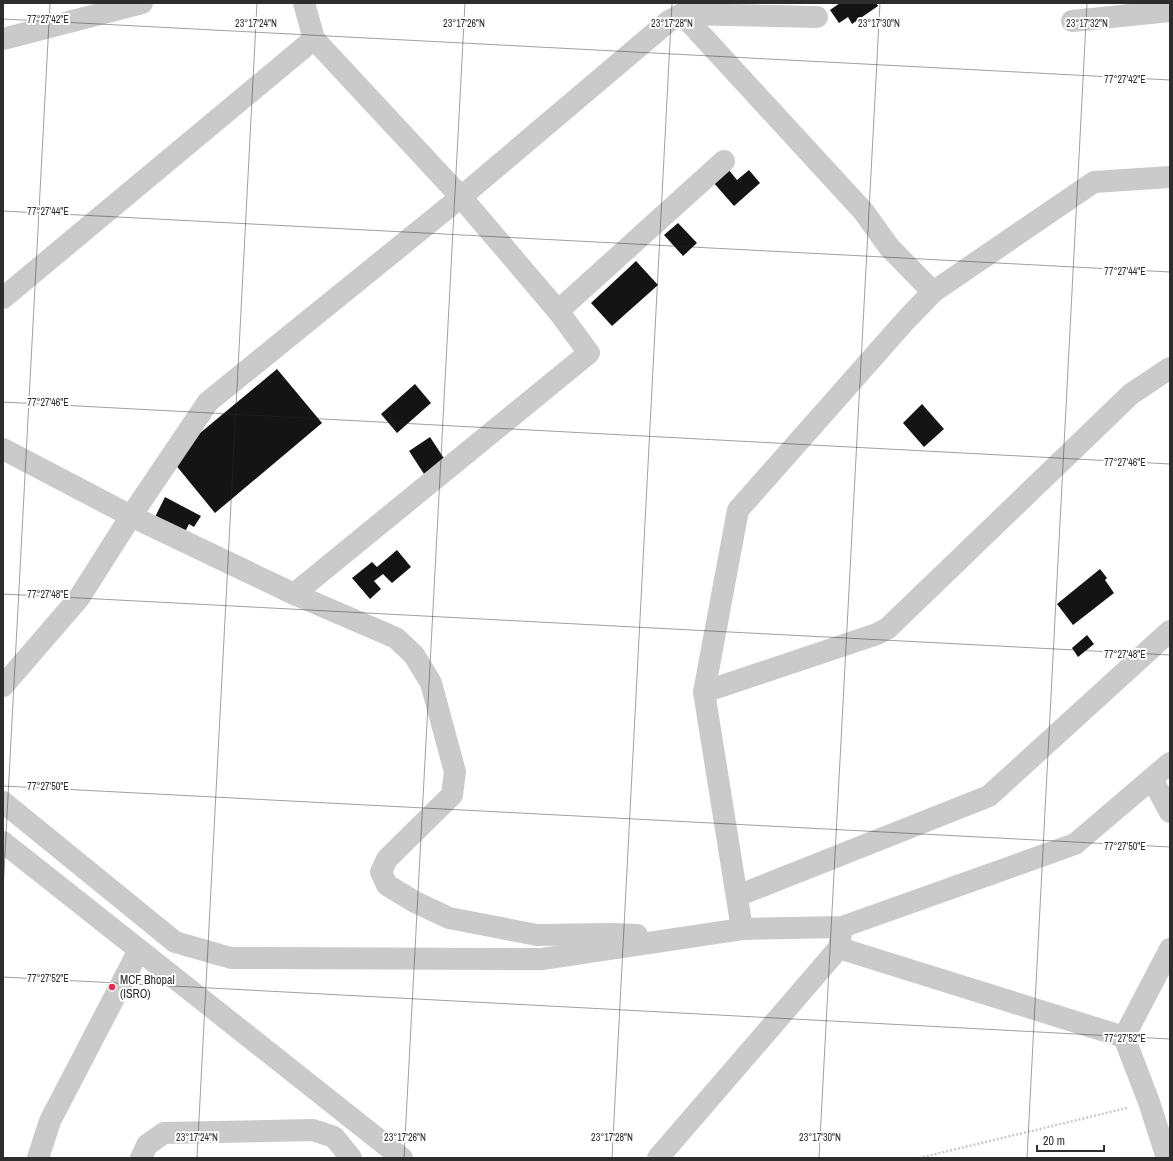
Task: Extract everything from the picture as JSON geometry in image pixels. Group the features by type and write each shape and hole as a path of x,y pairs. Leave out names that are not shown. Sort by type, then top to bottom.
{"street":[{"path":"3,39 142,3"},
{"path":"294,594 589,354 558,312 461,197 314,39 304,3"},
{"path":"1072,21 1170,10"},
{"path":"682,14 864,212 889,247 933,292"},
{"path":"3,686 79,598 131,516 208,402 461,197 669,21 682,14 817,17"},
{"path":"3,298 314,39"},
{"path":"558,312 724,161"},
{"path":"742,929 704,692 738,510 933,292 1094,182 1170,177"},
{"path":"704,692 877,634 888,628 1131,394 1170,368"},
{"path":"3,449 131,516 294,594 396,638 414,655 431,683 455,772 452,795 387,859 381,872 387,885 415,902 449,918 508,930 537,935 631,934 668,940"},
{"path":"737,896 989,796 1170,631"},
{"path":"658,1158 840,937 1076,844 1170,764"},
{"path":"1152,779 1170,812"},
{"path":"3,802 175,942 230,958 542,959 742,929 840,937 1124,1038"},
{"path":"3,842 402,1158"},
{"path":"1166,1158 1149,1102 1124,1038 1170,949"},
{"path":"38,1158 50,1121 139,950"},
{"path":"141,1158 147,1145 164,1133 313,1130 334,1137 351,1158"}],"path":[{"path":"919,1158 1149,1102"}],"building":[{"path":"840,3 876,3 878,6 852,24 848,17 839,23 830,10"},
{"path":"728,169 737,180 749,170 760,183 734,206 713,182"},
{"path":"678,223 697,243 683,256 664,235"},
{"path":"636,261 658,285 612,326 591,303"},
{"path":"277,369 322,423 215,513 170,458"},
{"path":"415,384 431,403 397,433 381,414"},
{"path":"922,404 944,429 924,447 903,423"},
{"path":"430,437 447,463 426,477 409,451"},
{"path":"165,497 201,516 194,527 189,524 184,534 154,519"},
{"path":"397,550 411,567 392,583 383,574 374,581 381,589 370,599 352,578 372,562 377,567"},
{"path":"1100,569 1107,578 1105,580 1114,593 1073,625 1057,604"},
{"path":"1087,635 1094,644 1078,657 1072,648"}],"place":[{"name":"MCF Bhopal (ISRO)","path":"112,987"}]}
